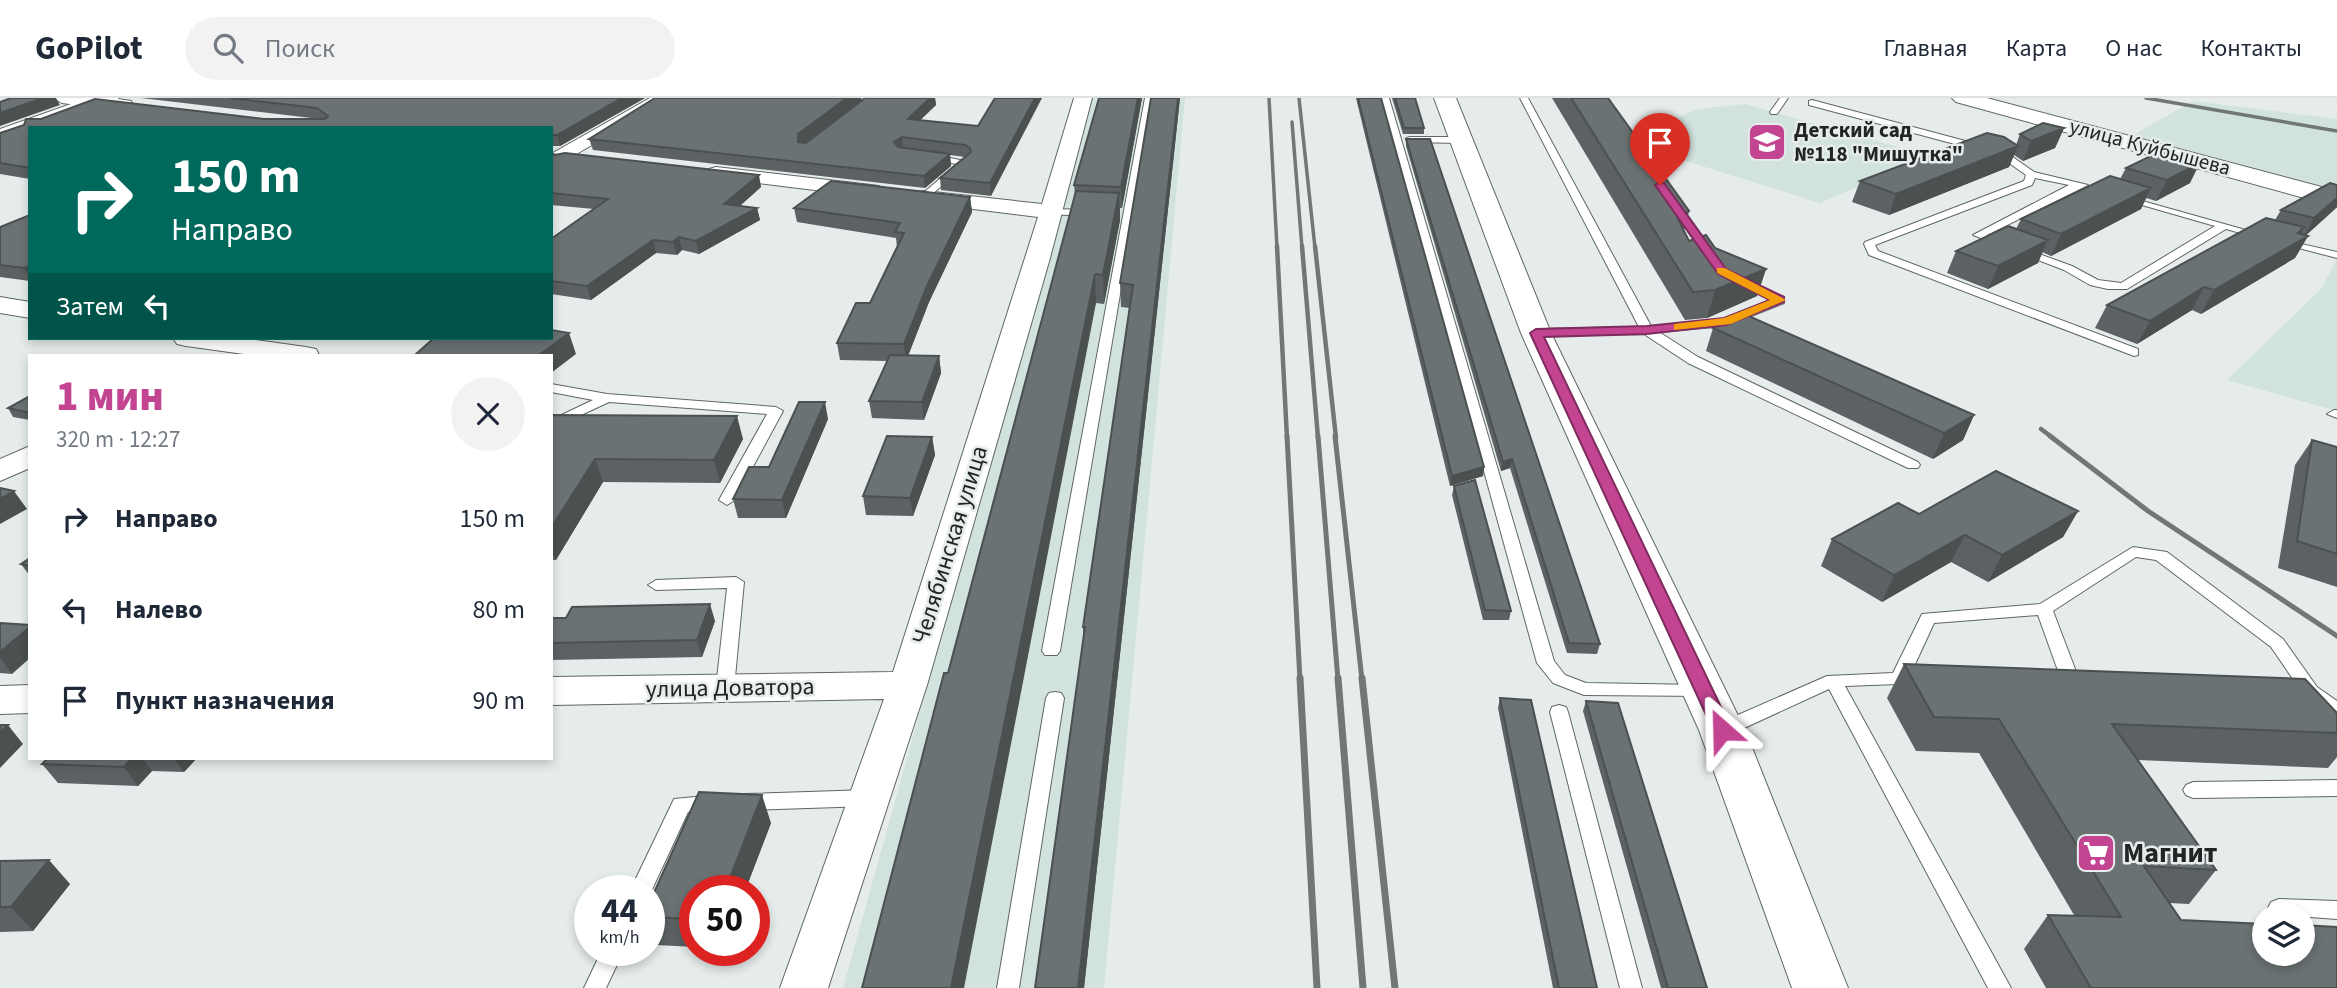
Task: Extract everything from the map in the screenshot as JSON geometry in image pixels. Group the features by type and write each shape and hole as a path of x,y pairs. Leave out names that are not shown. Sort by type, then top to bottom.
{"main road":[{"path":"1445,98 1536,333 1722,730 1820,988"},
{"name":"улица Куйбышева","path":"1963,98 2050,127 2337,198"},
{"path":"28,126 102,100"},
{"path":"0,136 28,126"}],"street":[{"path":"62,98 102,100 149,108"},
{"path":"556,157 663,98"},
{"name":"Челябинская улица","path":"804,988 908,685 1083,98"},
{"path":"556,157 593,159"},
{"path":"689,170 1051,212"},
{"path":"0,305 28,310"},
{"path":"194,340 219,346 296,354"},
{"path":"0,472 28,456"},
{"name":"улица Доватора","path":"553,691 908,685"},
{"path":"0,700 28,699"}],"lane":[{"path":"1051,651 1122,213 1150,98"},
{"path":"1385,98 1546,663 1559,679 1584,689 1704,691"},
{"path":"1524,98 1647,330 1693,360 1913,465"},
{"path":"1774,112 1784,98"},
{"path":"1811,103 2000,153 2031,173 2092,188"},
{"path":"1397,140 1462,141"},
{"path":"2000,153 2021,142"},
{"path":"908,195 965,162 916,156"},
{"path":"2031,173 2028,183 1869,244 1873,253 2134,352"},
{"path":"2079,184 1978,235 2068,268 2078,276 2106,287 2123,287 2223,226"},
{"path":"2118,195 2223,226 2337,255"},
{"path":"1668,196 1714,261"},
{"path":"1051,212 1103,213"},
{"path":"1536,333 1647,330 1726,322 1780,300 1733,277"},
{"path":"553,388 607,398 776,411 727,500"},
{"path":"553,424 607,398"},
{"path":"1900,678 1928,618 2044,609 2133,552 2161,556 2277,643 2308,687 2337,711"},
{"path":"656,585 736,582 725,688"},
{"path":"2044,609 2071,682"},
{"path":"1722,730 1833,680 1940,679"},
{"path":"1833,680 2000,988"},
{"path":"2280,687 2308,687"},
{"path":"1008,988 1055,698"},
{"path":"1559,712 1631,988"},
{"path":"2193,790 2337,788"},
{"path":"648,875 681,804 869,798"},
{"path":"2315,909 2337,910"},
{"path":"595,988 605,966"}],"shaded area":[{"path":"1091,98 1185,98 1104,988 843,988"},
{"path":"2193,101 2337,119 2337,193 2130,137"},
{"name":"Детский сад №118 \"Мишутка\"","path":"1745,104 1930,156 1820,203 1664,154 1644,130 1699,109"},
{"path":"2337,259 2337,411 2227,380 2321,289"}],"building":[{"path":"11,98 43,98 0,113 0,102"},
{"path":"229,98 622,98 557,135 553,135 553,126 28,126 28,168 0,163 0,133 24,125 26,119 41,119 95,99 264,119 325,119 328,116 317,108"},
{"path":"655,98 847,98 798,134 798,142 806,143 865,98 930,98 908,119 978,126 995,98 1035,98 990,183 940,178 971,152 965,145 902,137 894,142 898,147 950,154 924,176 589,139"},
{"path":"1099,98 1138,98 1121,187 1074,185"},
{"path":"1151,98 1178,98 1078,988 1035,988 1083,627 1133,285 1120,283"},
{"path":"1358,98 1381,98 1484,467 1452,476"},
{"path":"1395,98 1415,98 1424,128 1404,128"},
{"path":"1571,98 1608,98 1689,211 1677,217 1689,241 1706,235 1715,248 1766,269 1715,290 1693,292"},
{"path":"2043,123 2064,128 2031,141 2020,134"},
{"path":"1987,133 2004,137 2018,146 1896,194 1860,181"},
{"path":"1406,139 1430,139 1600,644 1569,643 1512,459 1503,462"},
{"path":"2159,152 2200,163 2167,180 2126,168"},
{"path":"565,153 759,175 724,204 757,208 696,241 679,237 673,242 653,240 587,286 553,281 553,238 608,199 553,193 553,154"},
{"path":"2110,176 2151,188 2061,234 2021,219"},
{"path":"831,181 970,197 927,286 904,344 837,343 856,303 870,303 904,233 895,232 900,223 794,208"},
{"path":"2330,183 2337,185 2337,198 2314,218 2281,210"},
{"path":"1076,191 1119,193 1103,275 1095,274 951,988 862,988 944,673 948,673"},
{"path":"28,216 28,267 0,265 0,227"},
{"path":"2266,218 2304,227 2298,233 2308,236 2214,290 2204,287 2150,321 2107,305"},
{"path":"2008,226 2048,240 1998,266 1956,251"},
{"path":"1744,314 1974,415 1944,433 1713,328"},
{"path":"553,330 569,333 540,354 416,354 432,340 553,340"},
{"path":"890,355 939,356 922,402 869,401"},
{"path":"28,397 28,413 8,408"},
{"path":"799,402 825,402 782,500 733,499 749,467 769,467"},
{"path":"553,415 737,416 714,460 595,459 553,525"},
{"path":"887,436 932,437 910,498 863,496"},
{"path":"2312,440 2337,447 2337,554 2297,541"},
{"path":"1996,471 2078,511 2002,555 1965,535 1894,575 1832,539 1898,503 1919,514"},
{"path":"1475,480 1511,611 1485,610 1454,486"},
{"path":"0,488 14,491 0,499"},
{"path":"710,604 697,640 553,643 553,618 566,618 572,607"},
{"path":"0,623 28,625 28,629 0,652"},
{"path":"1904,664 2305,679 2337,713 2337,733 2112,724 2216,870 2144,866 2181,920 2252,923 2252,966 2315,966 2315,926 2337,927 2337,988 2091,988 2048,915 2121,917 1999,719 1934,717"},
{"path":"1500,698 1531,700 1597,988 1559,988"},
{"path":"1586,701 1618,703 1707,988 1668,988"},
{"path":"46,760 130,760 124,767 42,764"},
{"path":"699,792 762,795 731,875 679,875 679,918 665,918 665,875 662,875"},
{"path":"49,860 11,907 0,907 0,861"}],"railway":[{"path":"1269,98 1277,248"},
{"path":"1299,98 1315,248"},
{"path":"2146,98 2337,131"},
{"path":"1292,122 1302,248"},
{"path":"1277,246 1287,438"},
{"path":"1302,246 1318,438"},
{"path":"1315,246 1336,438"},
{"path":"2041,429 2053,438"},
{"path":"1287,436 1300,680"},
{"path":"1318,436 1338,680"},
{"path":"1335,436 1362,680"},
{"path":"2050,436 2148,511 2337,636"},
{"path":"1300,678 1317,988"},
{"path":"1338,678 1363,988"},
{"path":"1362,678 1395,988"}],"slow traffic":[{"path":"1678,327 1726,322 1780,300 1721,271"}],"place":[{"name":"Детский сад №118 \"Мишутка\"","path":"1767,142"},
{"name":"Магнит","path":"2096,853"}],"route":[{"path":"1660,185 1722,272 1780,300 1726,322 1647,330 1536,333 1722,730"}]}
